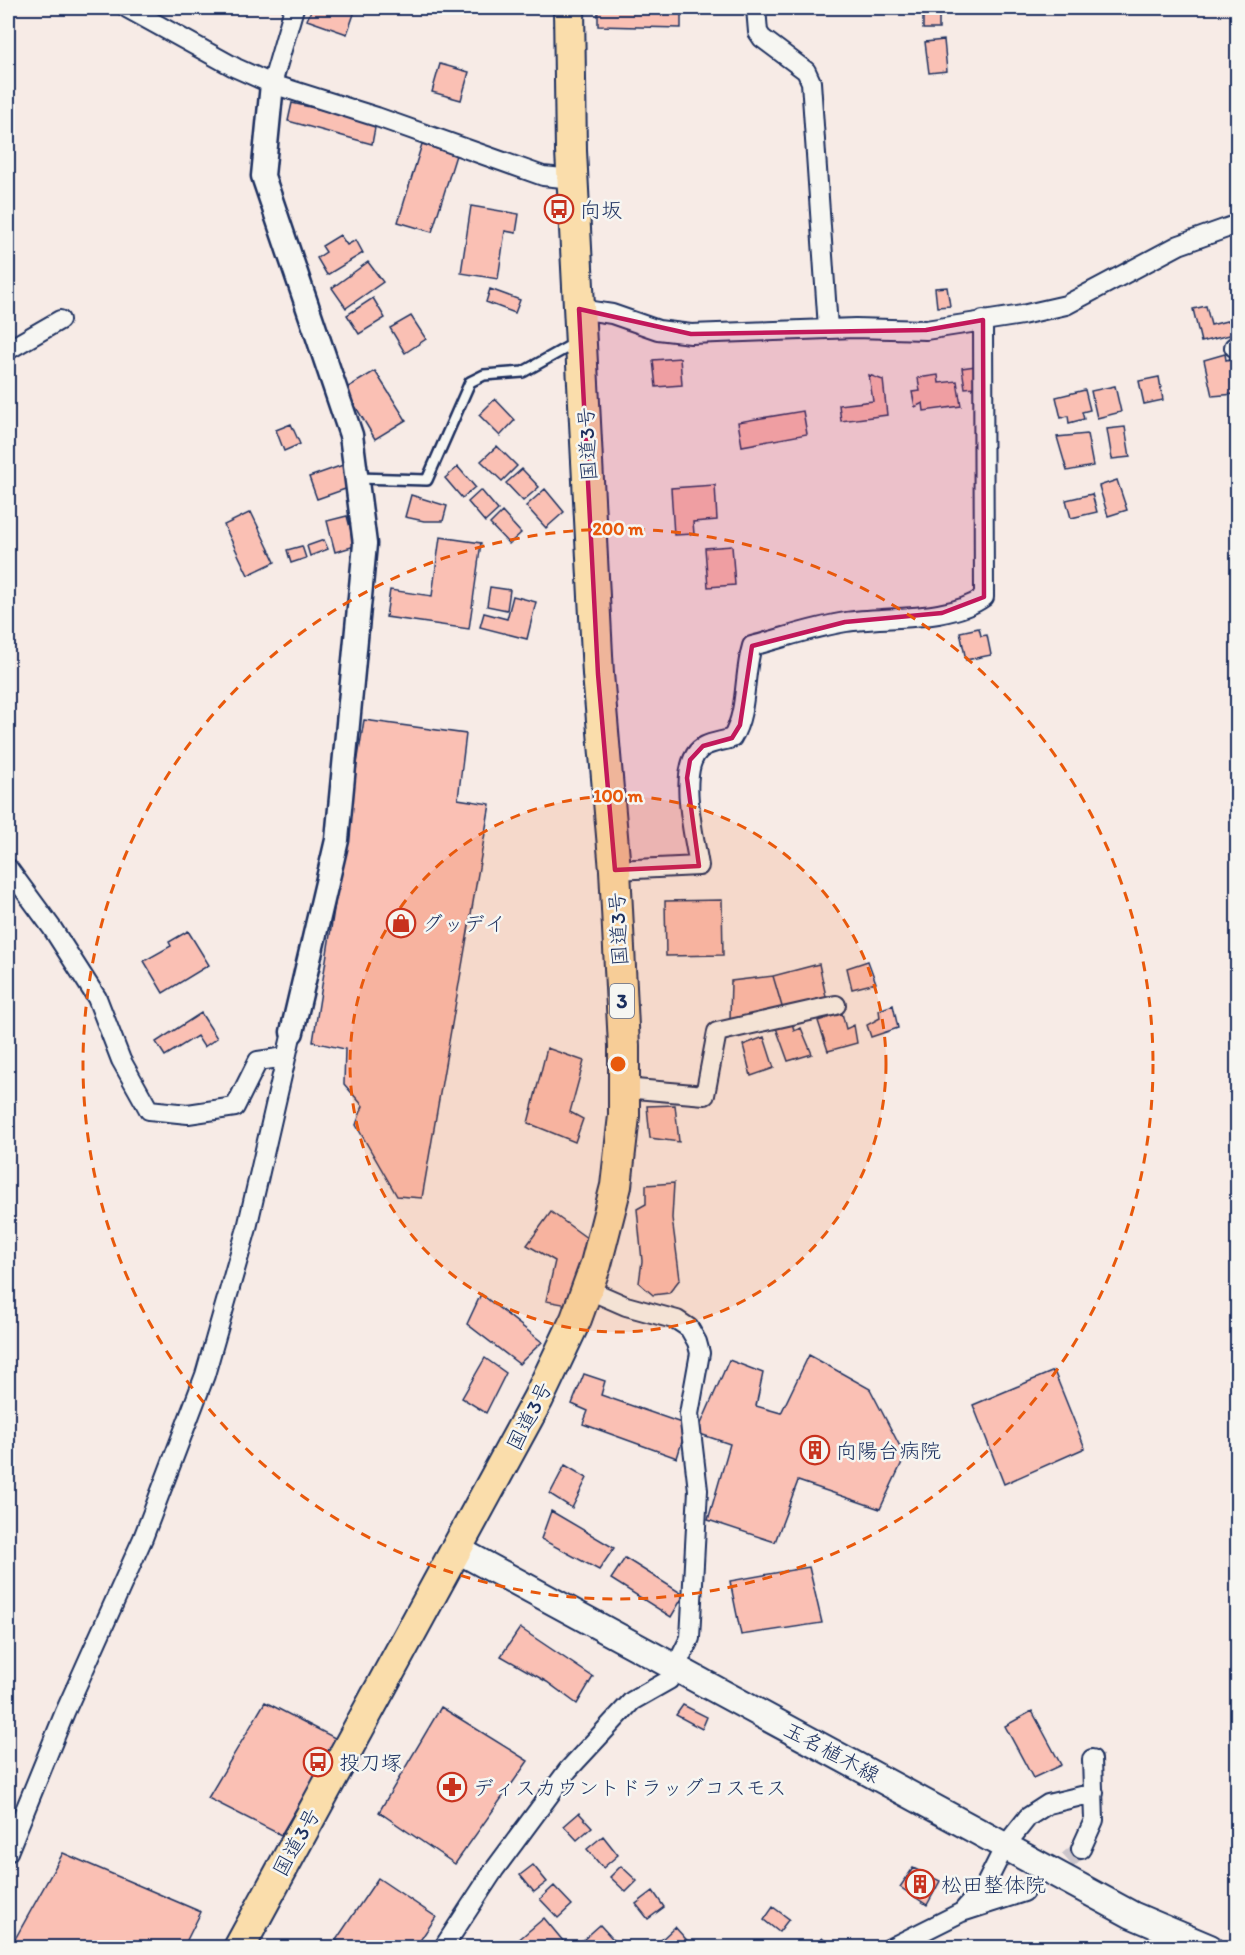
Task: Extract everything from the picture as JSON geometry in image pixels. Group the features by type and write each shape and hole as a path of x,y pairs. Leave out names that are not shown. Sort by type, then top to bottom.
{"highway":[{"name":"国道3号","path":"239,1947 458,1550 538,1399 576,1319 587,1289 616,1186 624,1088 624,1046 615,870 598,674 573,179 568,8"},
{"name":"国道3号","path":"233,1947 259,1910"}],"main road":[{"name":"玉名植木線","path":"458,1550 1132,1915 1210,1947"}],"street":[{"path":"128,8 236,68 272,84 377,117 543,176 573,179"},
{"path":"8,1852 65,1712 143,1538 205,1375 247,1228 337,840 365,544 351,435 263,176 272,84 294,8"},
{"path":"756,8 758,32 768,44 806,71 811,82 828,328"},
{"path":"579,309 612,314 658,330 691,334 828,328 926,330 1022,315 1066,305 1179,245 1238,224"},
{"path":"8,350 60,320"},
{"path":"615,870 699,866 687,778 690,759 703,746 732,738 740,725 747,663 752,646 844,622 942,613 974,604 984,597 983,320"},
{"path":"8,868 52,928 97,998 121,1060 149,1110 188,1114 235,1107 258,1061 286,1057"},
{"path":"624,1088 705,1095 717,1032 836,1005"},
{"path":"443,1947 494,1870 568,1770 632,1701 669,1680 687,1647 692,1625 698,1490 689,1402 700,1353 689,1328 676,1320 626,1306 587,1289"},
{"path":"1081,1849 1094,1820 1092,1759"},
{"path":"962,1912 986,1884 1005,1846 1028,1817 1048,1804 1094,1793"},
{"path":"890,1947 962,1912 1024,1892"}],"lane":[{"path":"357,478 427,480 470,382 484,375 523,372 581,339"}],"highlighted area":[{"path":"579,309 691,334 926,330 983,320 984,597 942,613 845,622 752,646 740,725 732,738 703,746 690,760 687,778 699,866 615,870 598,674"}],"building":[{"path":"312,8 345,8 355,11 347,34 307,20"},
{"path":"598,8 681,8 681,28 598,26"},
{"path":"923,8 939,8 939,29 923,29"},
{"path":"944,40 947,71 929,73 925,42"},
{"path":"440,64 469,72 461,100 432,92"},
{"path":"292,103 376,122 372,144 288,121"},
{"path":"422,144 456,155 432,232 398,222"},
{"path":"471,206 519,214 516,233 505,231 498,279 461,273"},
{"path":"340,235 347,245 356,240 363,253 327,275 317,258 326,252 322,246"},
{"path":"368,262 383,282 346,308 332,288"},
{"path":"947,287 950,306 937,307 935,288"},
{"path":"490,289 520,300 515,313 486,302"},
{"path":"373,298 385,318 359,334 347,315"},
{"path":"1206,306 1211,325 1238,318 1238,333 1201,342 1193,309"},
{"path":"411,316 426,339 405,353 390,328"},
{"path":"1225,354 1226,360 1238,357 1238,382 1232,383 1235,394 1212,396 1204,360"},
{"path":"680,358 682,385 656,387 653,360"},
{"path":"982,365 985,386 965,388 962,368"},
{"path":"375,371 406,420 375,439 345,389"},
{"path":"869,375 883,380 887,415 841,421 839,405 873,401"},
{"path":"938,375 939,383 957,381 961,406 924,411 923,403 915,407 912,392 920,391 918,378"},
{"path":"1159,377 1163,400 1144,404 1139,381"},
{"path":"1115,386 1121,412 1097,418 1091,391"},
{"path":"1085,390 1090,410 1082,412 1084,419 1069,423 1068,416 1061,418 1056,397"},
{"path":"495,399 515,420 500,436 479,415"},
{"path":"803,411 807,434 742,446 738,422"},
{"path":"291,424 300,444 284,451 276,430"},
{"path":"1125,427 1130,457 1112,459 1107,429"},
{"path":"1087,434 1093,466 1067,471 1057,437"},
{"path":"497,446 517,466 502,481 481,461"},
{"path":"343,465 351,487 317,499 309,477"},
{"path":"458,467 475,487 462,498 445,478"},
{"path":"522,469 539,487 523,501 506,483"},
{"path":"1117,480 1127,510 1108,516 1099,486"},
{"path":"715,485 717,520 693,522 694,534 674,535 671,488"},
{"path":"545,489 564,512 546,528 526,506"},
{"path":"481,490 498,510 485,522 468,502"},
{"path":"1092,494 1097,512 1071,518 1066,500"},
{"path":"411,495 447,506 443,521 424,521 405,517"},
{"path":"251,512 275,562 248,575 224,525"},
{"path":"502,512 521,533 509,544 490,524"},
{"path":"347,516 355,546 335,552 327,521"},
{"path":"440,537 481,543 469,629 386,617 390,590 432,596"},
{"path":"324,540 328,549 310,556 307,546"},
{"path":"302,546 306,558 291,563 287,550"},
{"path":"732,546 735,585 708,587 705,548"},
{"path":"490,587 510,590 507,610 487,606"},
{"path":"513,596 536,602 527,639 480,627 484,613 507,619"},
{"path":"979,628 981,636 987,635 991,655 966,660 960,632"},
{"name":"グッデイ","path":"364,720 466,734 458,799 490,804 422,1198 397,1196 356,1125 363,1106 344,1084 345,1049 313,1042"},
{"path":"722,900 723,955 666,956 665,901"},
{"path":"188,931 209,965 163,993 144,961 171,946 169,942"},
{"path":"868,961 876,983 852,989 847,968"},
{"path":"819,964 827,1001 783,1010 773,976"},
{"path":"773,976 783,1010 730,1019 731,981"},
{"path":"893,1005 898,1028 871,1037 867,1025 880,1018 879,1010"},
{"path":"201,1013 217,1038 204,1047 197,1036 165,1056 156,1042"},
{"path":"842,1013 846,1029 854,1025 857,1043 828,1051 818,1021"},
{"path":"791,1018 794,1031 801,1028 812,1054 788,1061 775,1025"},
{"path":"764,1037 774,1068 751,1076 743,1045"},
{"path":"547,1048 584,1061 570,1112 583,1119 575,1142 528,1123"},
{"path":"675,1105 679,1142 650,1138 647,1106"},
{"path":"674,1183 672,1218 680,1279 669,1293 653,1295 639,1283 642,1261 637,1209 646,1204 646,1185"},
{"path":"551,1212 591,1241 568,1305 546,1301 555,1261 527,1245"},
{"path":"481,1294 542,1342 519,1364 467,1324"},
{"name":"向陽台病院","path":"809,1355 870,1389 905,1456 880,1509 798,1481 775,1542 708,1520 730,1444 697,1433 729,1360 763,1373 756,1406 781,1413"},
{"path":"485,1358 506,1373 486,1413 462,1398"},
{"path":"1054,1371 1085,1448 1004,1484 973,1405"},
{"path":"584,1374 605,1381 601,1395 687,1425 677,1458 583,1424 588,1411 572,1404"},
{"path":"565,1465 587,1478 572,1508 550,1494"},
{"path":"551,1511 614,1548 599,1570 541,1539"},
{"path":"625,1558 684,1595 671,1617 611,1579"},
{"path":"809,1567 822,1623 741,1635 730,1581"},
{"path":"520,1628 593,1677 577,1704 547,1682 501,1656"},
{"path":"265,1702 337,1739 281,1835 208,1798"},
{"path":"683,1705 707,1717 702,1729 676,1715"},
{"name":"ディスカウントドラッグコスモス","path":"441,1707 528,1761 455,1864 379,1812"},
{"path":"1032,1711 1061,1765 1033,1778 1005,1726"},
{"path":"579,1813 592,1827 577,1840 564,1826"},
{"path":"603,1836 618,1855 603,1868 587,1849"},
{"path":"63,1853 201,1912 183,1948 10,1948"},
{"path":"533,1865 547,1882 534,1892 520,1875"},
{"path":"621,1866 637,1881 626,1892 610,1877"},
{"name":"松田整体院","path":"913,1868 940,1881 927,1905 900,1887"},
{"path":"378,1878 436,1917 415,1948 347,1948 336,1940"},
{"path":"554,1886 572,1905 558,1918 540,1899"},
{"path":"653,1891 664,1907 648,1919 636,1904"},
{"path":"773,1907 789,1919 779,1932 764,1920"},
{"path":"544,1918 569,1948 521,1948 516,1942"},
{"path":"600,1925 621,1948 588,1948 582,1941"},
{"path":"675,1927 692,1948 666,1948 660,1941"},
{"path":"822,1938 833,1948 813,1948"}],"tunnel":[{"path":"1024,1892 1046,1879 1081,1849"}],"place":[{"name":"向坂","path":"559,209"},
{"name":"グッデイ","path":"401,923"},
{"name":"向陽台病院","path":"815,1450"},
{"name":"投刀塚","path":"318,1762"},
{"name":"ディスカウントドラッグコスモス","path":"452,1787"},
{"name":"松田整体院","path":"920,1884"}]}
